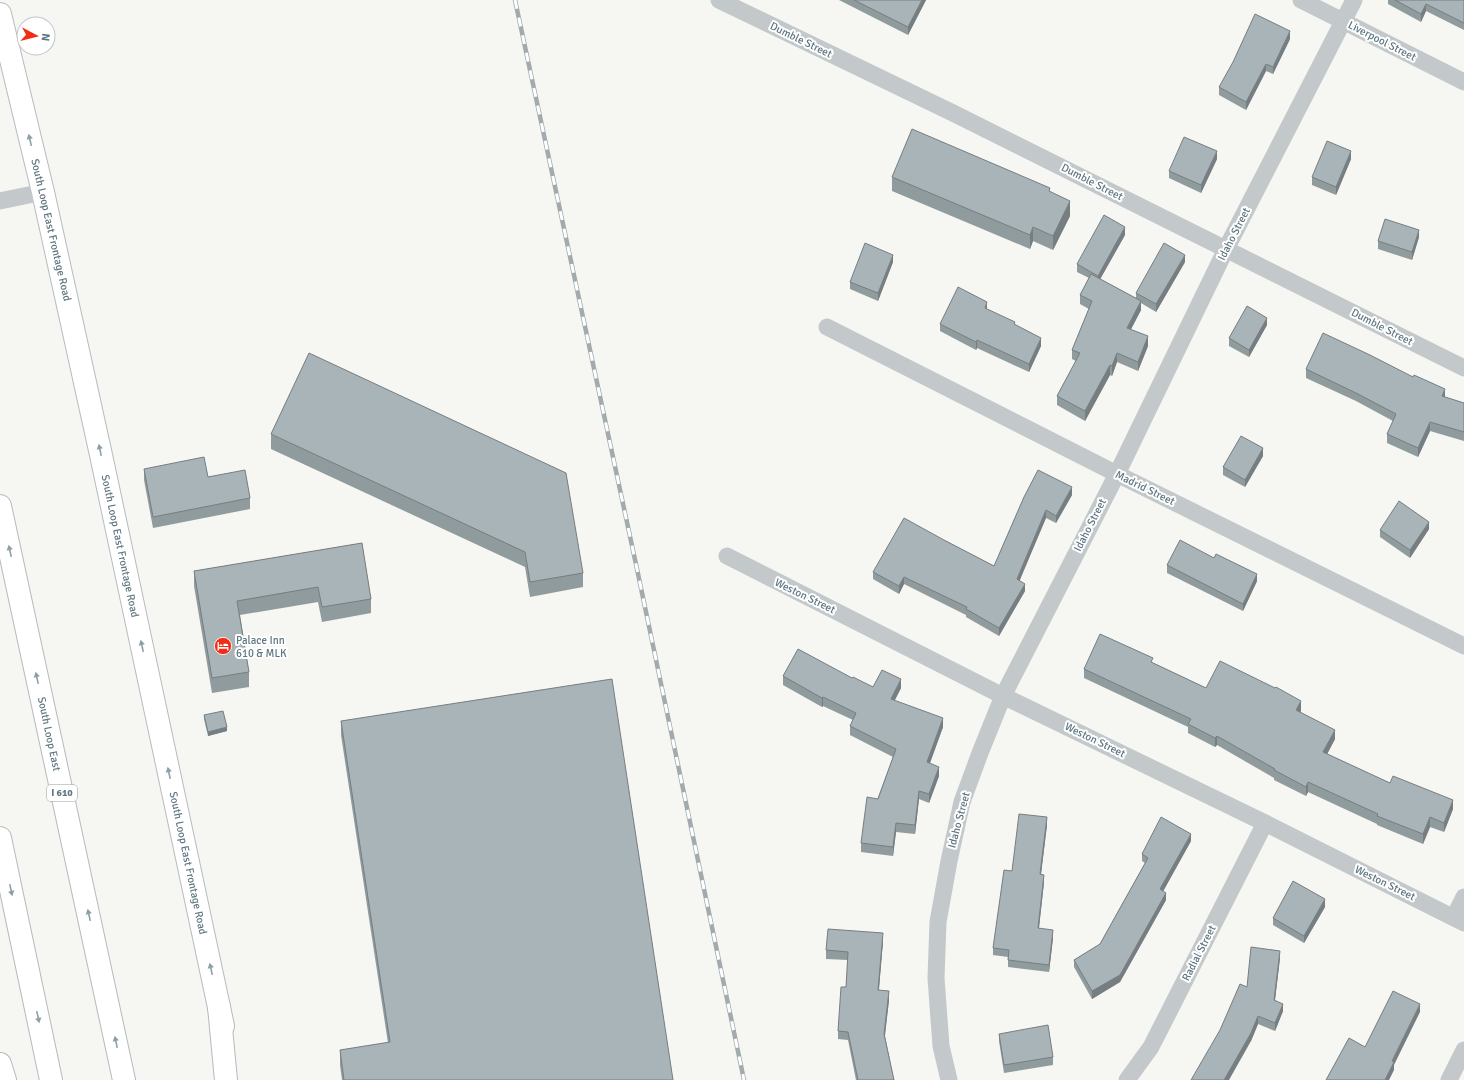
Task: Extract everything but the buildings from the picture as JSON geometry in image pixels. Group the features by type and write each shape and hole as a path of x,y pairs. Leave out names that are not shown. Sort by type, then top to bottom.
{"main road":[{"name":"South Loop East Frontage Road","path":"0,14 43,192 235,1080"},
{"name":"South Loop East","path":"0,506 124,1080"},
{"path":"0,838 51,1080"},
{"path":"219,1007 226,1080"},
{"path":"0,1064 5,1080"}],"street":[{"name":"Dumble Street","path":"719,0 953,113 1464,368"},
{"name":"Liverpool Street","path":"1301,0 1464,82"},
{"name":"Idaho Street","path":"949,1080 942,1046 936,978 938,922 962,802 1003,696 1117,474 1226,249 1354,0"},
{"path":"0,201 43,192"},
{"name":"Madrid Street","path":"827,327 1117,474 1464,646"},
{"name":"Weston Street","path":"727,556 1003,696 1265,823 1459,920"},
{"name":"Radial Street","path":"1127,1080 1151,1047 1265,823"},
{"path":"1459,920 1464,897"},
{"path":"1449,1080 1464,1050"}],"railway":[{"path":"515,0 637,569 744,1080"}],"place":[{"name":"Palace Inn 610 & MLK","path":"223,646"}]}
